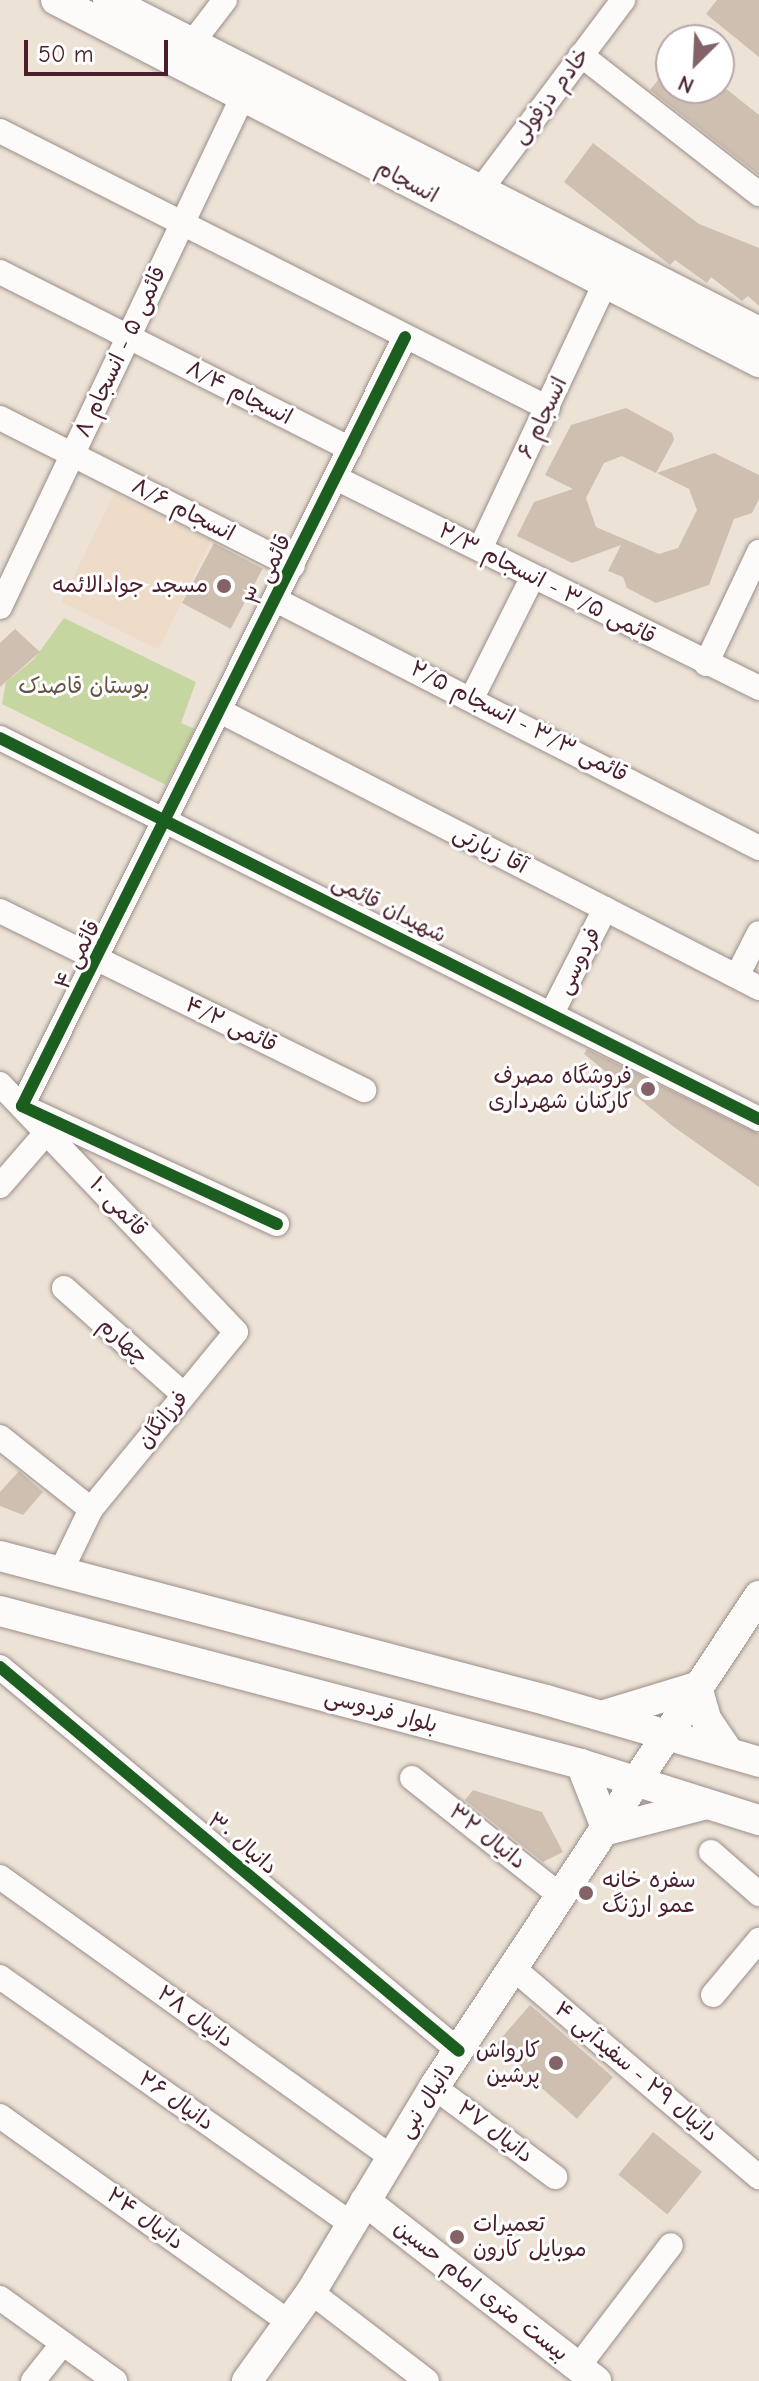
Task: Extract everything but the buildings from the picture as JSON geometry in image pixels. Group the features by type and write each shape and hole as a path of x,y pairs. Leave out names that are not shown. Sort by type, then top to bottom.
{"main road":[{"name":"انسجام","path":"56,0 604,286 759,362"},
{"name":"انسجام","path":"108,0 479,192 759,332"},
{"path":"0,1556 667,1733 759,1762"},
{"name":"دانیال نبی","path":"247,2381 311,2292 434,2087 607,1830 667,1733 759,1596"},
{"name":"بلوار فردوسی","path":"0,1611 581,1764 759,1820"},
{"path":"602,1716 697,1687 706,1719 729,1753"},
{"path":"581,1764 607,1830 672,1810 710,1805"},
{"name":"بیست متری امام حسین","path":"358,2213 587,2374"}],"street":[{"path":"192,43 225,0"},
{"name":"خادم دزفولی","path":"479,192 581,55 613,4"},
{"path":"581,55 759,194"},
{"name":"قائمی ۵ - انسجام ۸","path":"0,607 6,578 73,454 243,96"},
{"path":"0,131 181,226 548,408"},
{"name":"انسجام ۸/۴","path":"0,272 350,449"},
{"name":"انسجام ۶","path":"480,549 604,286"},
{"name":"قائمی ۳","path":"168,820 405,337"},
{"name":"انسجام ۸/۶","path":"0,418 293,566"},
{"name":"قائمی ۳/۵ - انسجام ۲/۳","path":"336,478 759,688"},
{"path":"706,664 759,552"},
{"path":"472,698 533,576"},
{"name":"قائمی ۳/۳ - انسجام ۲/۵","path":"276,600 759,848"},
{"name":"آقا زیارتی","path":"222,712 759,988"},
{"name":"شهیدان قائمی","path":"0,738 759,1119"},
{"name":"قائمی ۴","path":"22,1106 168,820"},
{"name":"فردوسی","path":"552,1013 605,909"},
{"name":"قائمی ۴/۲","path":"0,911 364,1090"},
{"path":"737,976 759,933"},
{"name":"قائمی ۱۰","path":"0,1084 236,1332"},
{"path":"22,1106 277,1224"},
{"path":"0,1186 47,1132"},
{"name":"چهارم","path":"64,1288 183,1394"},
{"name":"فرزانگان","path":"61,1571 91,1509 236,1332"},
{"path":"0,1437 91,1509"},
{"name":"دانیال ۳۰","path":"0,1667 459,2051"},
{"name":"دانیال ۳۲","path":"412,1778 561,1896"},
{"path":"711,1852 759,1894"},
{"name":"دانیال ۲۸","path":"0,1877 391,2157"},
{"path":"713,1995 759,1940"},
{"name":"دانیال ۲۹ - سفیدآبی ۴","path":"513,1968 759,2177"},
{"name":"دانیال ۲۶","path":"0,1977 358,2213"},
{"name":"دانیال ۲۷","path":"434,2087 555,2177"},
{"name":"دانیال ۲۴","path":"0,2116 290,2323"},
{"path":"587,2374 671,2245"},
{"path":"311,2292 427,2381"},
{"path":"1,2300 112,2380"},
{"path":"33,2381 63,2343"}],"shaded area":[{"path":"114,494 211,541 158,649 61,602"}],"green space":[{"name":"بوستان قاصدک","path":"64,618 196,682 181,723 195,729 166,785 2,704 6,682 34,659"}],"cycle path":[{"path":"277,1224 22,1106 405,337"},
{"path":"0,738 759,1119"},
{"path":"0,1667 459,2051"}],"place":[{"name":"مسجد جوادالائمه","path":"224,586"},
{"name":"فروشگاه مصرف کارکنان شهرداری","path":"648,1089"},
{"name":"سفره خانه عمو ارژنگ","path":"586,1893"},
{"name":"کارواش پرشین","path":"556,2063"},
{"name":"تعمیرات موبایل کارون","path":"457,2237"}]}
